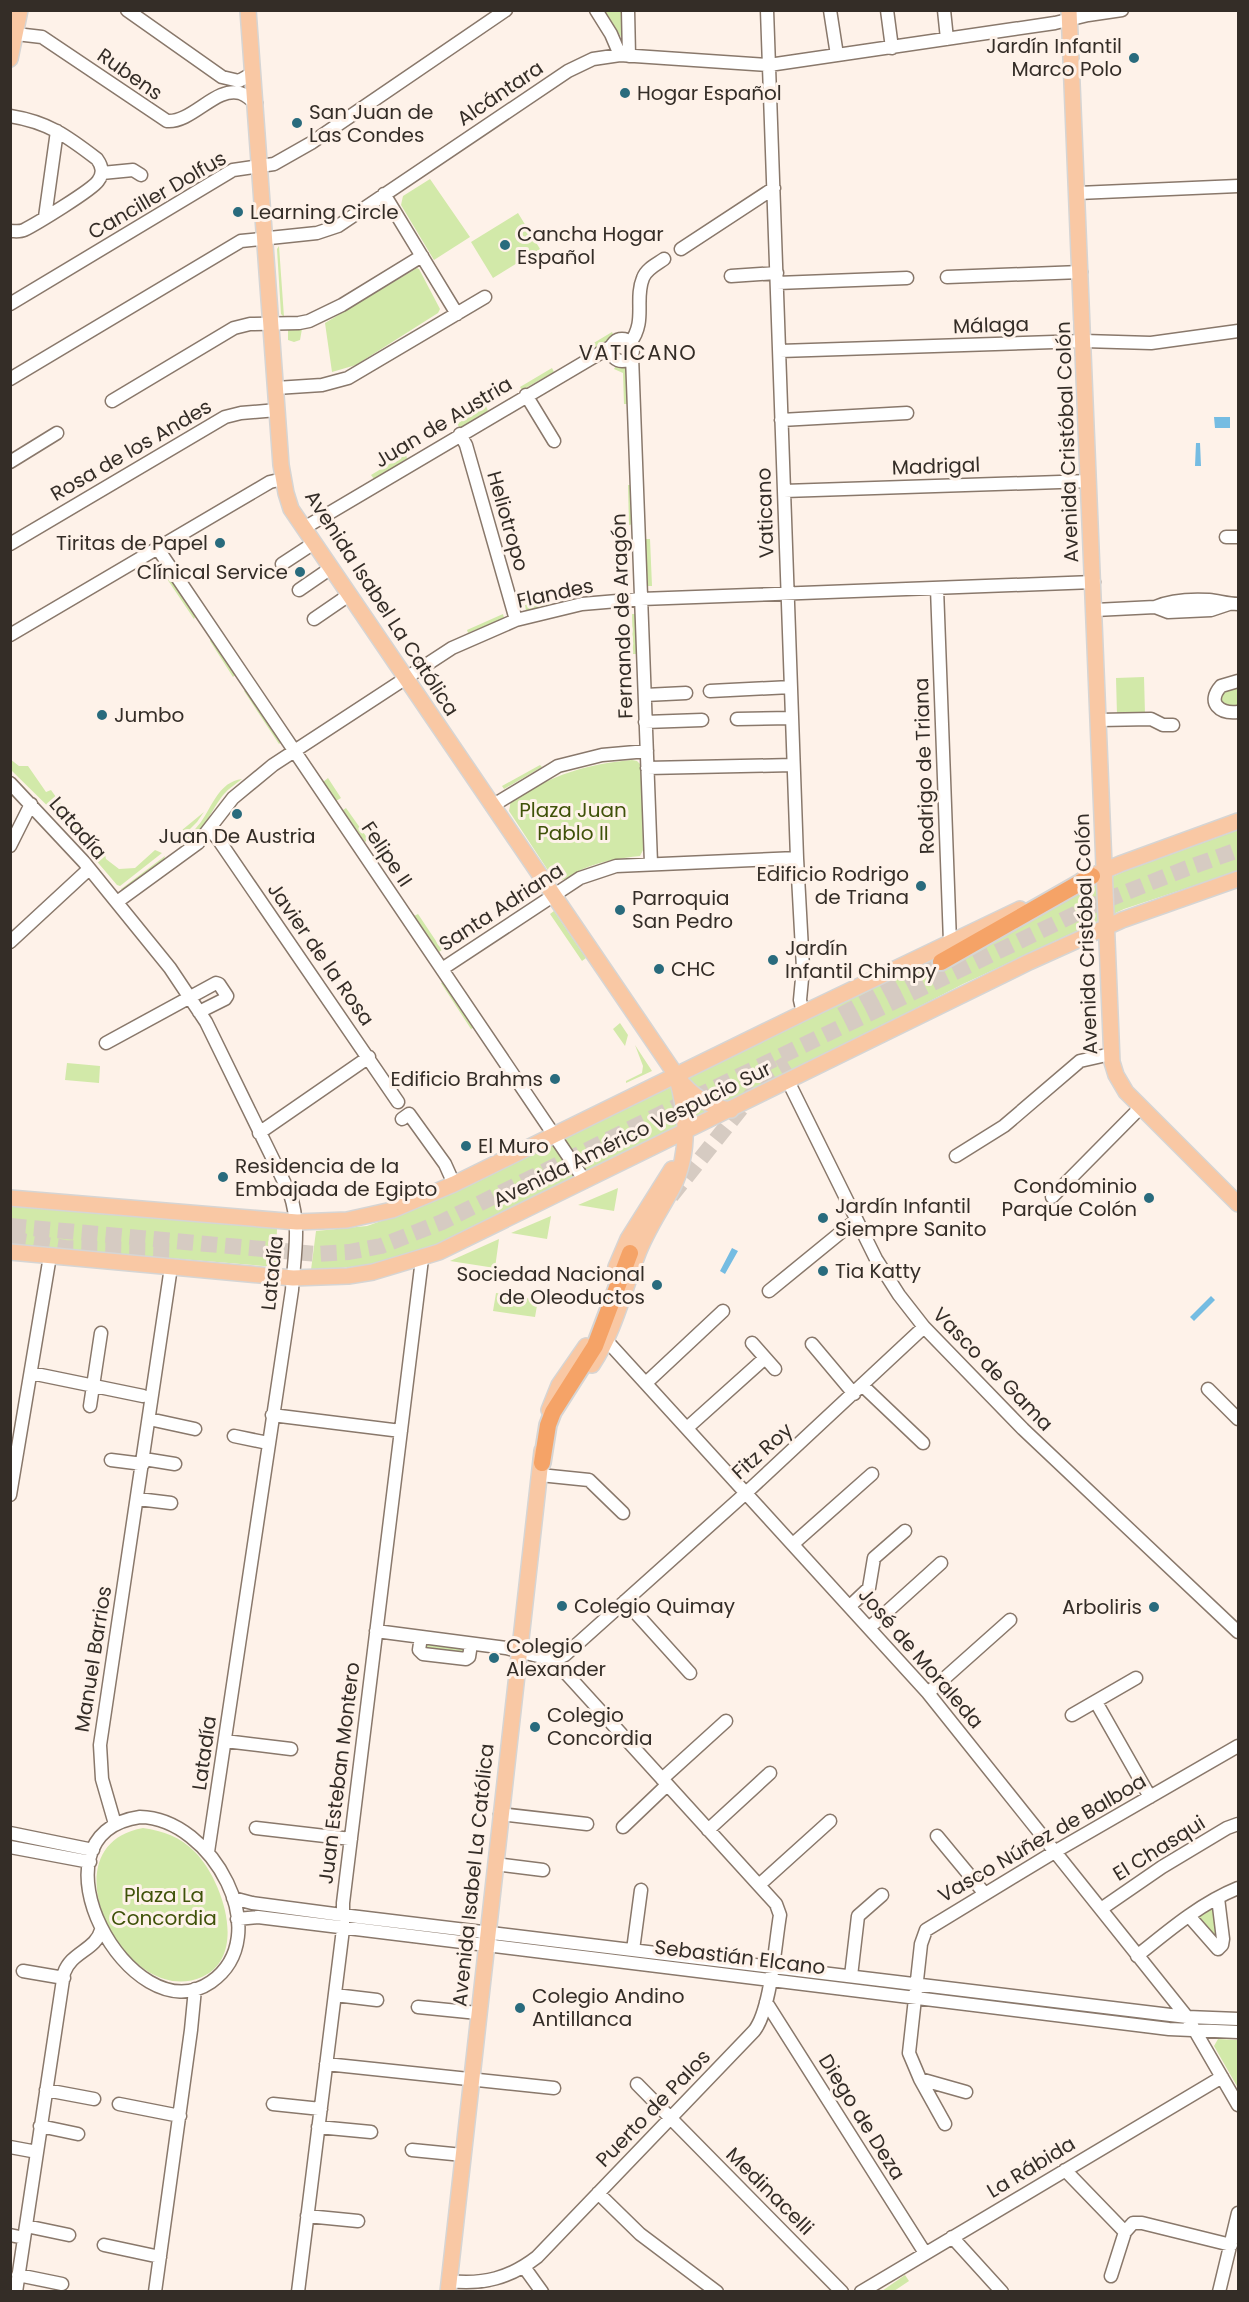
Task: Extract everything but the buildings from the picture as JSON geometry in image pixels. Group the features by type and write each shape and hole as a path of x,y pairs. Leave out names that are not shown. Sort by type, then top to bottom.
{"highway":[{"path":"941,962 1098,873"},
{"path":"541,1469 548,1425 553,1412 595,1347 630,1253"}],"main road":[{"path":"10,59 20,10"},
{"name":"Avenida Isabel La Católica","path":"248,10 283,479 291,509 552,896 676,1075 685,1106 684,1148 674,1185 640,1248 607,1341 555,1419 541,1469"},
{"name":"Avenida Cristóbal Colón","path":"1070,15 1099,720 1098,873 1107,926 1111,1054 1119,1080 1140,1108 1239,1204"},
{"name":"Avenida Américo Vespucio Sur","path":"10,1198 297,1222 347,1220 369,1217 392,1210 454,1184 803,1012 1098,873 1239,821"},
{"name":"Avenida Américo Vespucio Sur","path":"10,1252 292,1278 348,1276 373,1272 422,1258 439,1252 731,1110 1029,962 1107,926 1239,879"},
{"path":"676,1075 697,1097 714,1106 731,1110"},
{"name":"Avenida Isabel La Católica","path":"448,2286 545,1422 555,1393 588,1342 627,1239 684,1148"}],"street":[{"path":"127,10 222,77 239,81 253,73"},
{"name":"Canciller Dolfus","path":"10,304 233,170 280,162 311,143 487,15 506,10"},
{"path":"596,10 625,55"},
{"path":"625,55 628,10"},
{"name":"Vaticano","path":"767,10 802,968 800,1000 803,1012"},
{"path":"830,10 837,55"},
{"path":"887,10 892,48"},
{"path":"944,10 947,39"},
{"name":"Alcántara","path":"10,379 241,241 331,230 575,67 593,59 625,55 769,65 947,39 1070,15 1122,10"},
{"name":"Rubens","path":"16,34 42,37 166,121 180,120 223,95"},
{"path":"222,77 225,84 223,95 240,93 256,103"},
{"path":"10,116 38,122 57,131 97,159 102,173 95,184 45,217 24,230 10,231"},
{"path":"45,217 57,131"},
{"path":"102,173 133,170 141,175"},
{"path":"1078,193 1239,186"},
{"path":"681,249 774,188"},
{"path":"384,194 457,314"},
{"path":"112,401 234,328 250,324 299,323 321,316 422,256"},
{"path":"630,343 639,329 642,278 647,270 664,259"},
{"path":"947,277 1081,272"},
{"path":"731,276 907,278"},
{"path":"276,388 322,385 348,378 485,297"},
{"name":"Málaga","path":"780,351 1084,341 1150,343 1239,331"},
{"path":"621,339 630,343 633,351 630,362 617,360 609,351 621,339"},
{"name":"Juan de Austria","path":"303,528 526,395 609,351"},
{"name":"Fernando de Aragón","path":"630,362 651,863"},
{"path":"526,395 554,441"},
{"name":"Rosa de los Andes","path":"10,544 225,417 241,413 278,410"},
{"path":"782,420 907,413"},
{"path":"10,462 57,433"},
{"name":"Heliotropo","path":"460,434 466,445 516,620"},
{"path":"10,635 270,482 283,479"},
{"name":"Madrigal","path":"784,491 1089,481"},
{"path":"282,564 314,543"},
{"name":"Felipe II","path":"158,549 585,1181"},
{"path":"299,590 331,568"},
{"name":"Flandes","path":"117,902 172,864 210,830 233,798 294,751 452,648 516,620 582,604 641,599 1094,582"},
{"name":"Rodrigo de Triana","path":"937,588 950,942"},
{"path":"314,619 349,595"},
{"path":"1095,610 1155,607 1168,612 1211,609 1234,604"},
{"path":"1239,681 1221,686 1215,699 1221,711 1239,712"},
{"path":"710,692 791,687"},
{"path":"645,695 686,693"},
{"path":"737,719 792,718"},
{"path":"1099,720 1151,719 1163,725 1173,725"},
{"path":"645,722 702,720"},
{"path":"492,806 558,766 602,755 647,751"},
{"path":"647,768 793,765"},
{"name":"Latadía","path":"10,783 117,902 170,968 190,998 290,1194 297,1222 292,1278 273,1415 208,1852"},
{"path":"10,846 31,804"},
{"name":"Javier de la Rosa","path":"210,830 398,1102"},
{"name":"Santa Adriana","path":"442,969 580,878 603,868 651,863 797,858"},
{"path":"10,942 89,869"},
{"path":"106,1043 216,982 227,996 199,1012"},
{"path":"956,1156 1004,1126 1080,1061 1111,1054"},
{"path":"259,1132 369,1057"},
{"name":"Vasco de Gama","path":"788,1081 856,1220 888,1278 924,1327 1023,1428 1239,1632"},
{"path":"1052,1197 1140,1108"},
{"path":"402,1119 409,1114 445,1164 454,1184"},
{"path":"769,1291 856,1220"},
{"path":"10,1495 50,1256"},
{"name":"Juan Esteban Montero","path":"298,2292 422,1258"},
{"name":"Manuel Barrios","path":"115,1824 102,1779 100,1745 171,1268"},
{"path":"646,1383 723,1311"},
{"name":"Fitz Roy","path":"554,1660 565,1655 747,1492 924,1327"},
{"path":"90,1406 101,1333"},
{"name":"José de Moraleda","path":"607,1341 928,1693 1187,2017 1239,2105"},
{"path":"752,1343 775,1369"},
{"path":"812,1344 859,1390 923,1443"},
{"path":"687,1428 765,1358"},
{"path":"31,1373 144,1396"},
{"path":"1208,1389 1239,1419"},
{"path":"273,1415 401,1431"},
{"path":"149,1419 195,1429"},
{"path":"234,1436 268,1443"},
{"path":"111,1460 175,1464"},
{"path":"541,1469 589,1480 623,1513"},
{"path":"793,1544 872,1474"},
{"path":"138,1499 171,1503"},
{"path":"850,1606 869,1588 874,1558 905,1531"},
{"path":"869,1628 941,1563"},
{"path":"625,1601 690,1673"},
{"path":"928,1693 1010,1620"},
{"path":"376,1632 421,1637 419,1650 423,1654 466,1659 469,1657 471,1644 520,1651 554,1660"},
{"name":"Puerto de Palos","path":"448,2286 509,2276 524,2267 551,2243 754,2031 760,2023 766,2002 780,1915 776,1904 554,1660"},
{"path":"1072,1715 1136,1678"},
{"path":"1096,1701 1150,1797"},
{"path":"623,1827 726,1721"},
{"path":"225,1741 291,1749"},
{"name":"Vasco Núñez de Balboa","path":"945,2124 920,2079 909,2053 921,1940 926,1930 1056,1851 1239,1746"},
{"path":"708,1830 770,1773"},
{"path":"501,1814 587,1824"},
{"path":"140,1817 160,1820 190,1834 208,1852 222,1873 233,1898 237,1919 236,1942 228,1964 212,1981 195,1989 184,1991 172,1989 149,1980 121,1959 110,1946 101,1930 89,1894 91,1856 100,1837 115,1824 140,1817"},
{"path":"759,1885 830,1821"},
{"name":"El Chasqui","path":"1101,1909 1162,1867 1227,1828 1239,1824"},
{"path":"256,1828 351,1839"},
{"path":"10,1833 91,1856"},
{"path":"937,1836 985,1894"},
{"path":"10,1847 91,1856"},
{"path":"495,1864 543,1870"},
{"path":"1137,1956 1189,1916 1239,1888"},
{"name":"Sebastián Elcano","path":"633,1950 641,1890"},
{"path":"851,1976 858,1916 882,1895"},
{"name":"Sebastián Elcano","path":"233,1898 252,1903 342,1915 653,1967 1197,2031 1239,2032"},
{"path":"1189,1916 1218,1949 1222,1945 1223,1938 1218,1898"},
{"name":"Sebastián Elcano","path":"237,1919 258,1917 343,1929 633,1950 1187,2017 1239,2019"},
{"path":"16,2292 66,1968 73,1957 96,1942 101,1930"},
{"path":"96,1942 110,1946"},
{"path":"653,1967 655,1953"},
{"path":"23,1971 64,1978"},
{"path":"155,2292 195,1989"},
{"path":"335,1995 377,2000"},
{"name":"Diego de Deza","path":"766,2002 925,2253"},
{"path":"418,2007 478,2013"},
{"path":"326,2064 554,2088"},
{"name":"La Rábida","path":"861,2292 1222,2077"},
{"path":"920,2079 966,2092"},
{"name":"Medinacelli","path":"637,2084 842,2292"},
{"path":"46,2090 94,2099"},
{"path":"119,2104 180,2116"},
{"path":"273,2104 321,2109"},
{"path":"40,2126 78,2134"},
{"path":"318,2127 371,2132"},
{"path":"10,2147 37,2152"},
{"path":"412,2150 463,2155"},
{"path":"1065,2170 1125,2232"},
{"path":"598,2193 639,2234 717,2292"},
{"path":"1219,2292 1239,2213"},
{"path":"308,2216 358,2221"},
{"path":"1111,2276 1125,2232 1133,2223 1142,2223 1231,2245"},
{"path":"10,2235 25,2232 69,2235"},
{"path":"952,2237 1002,2292"},
{"path":"104,2245 160,2257"},
{"path":"524,2267 542,2292"},
{"path":"18,2275 62,2284"}],"green space":[{"path":"605,11 625,11 624,38 621,37"},
{"path":"430,179 470,237 434,260 401,205 403,196"},
{"name":"Cancha Hogar Español","path":"518,213 540,249 493,278 471,242"},
{"path":"279,246 284,317 281,314 277,249"},
{"path":"417,268 440,309 438,313 356,365 332,372 325,323"},
{"path":"302,329 300,340 294,342 288,340 288,330"},
{"path":"612,332 614,336 584,354 582,350"},
{"path":"617,364 627,369 629,404 624,404 623,373 614,369"},
{"path":"552,368 554,372 522,390 520,387"},
{"path":"486,406 488,411 460,428 457,424"},
{"path":"406,454 407,459 374,479 371,475"},
{"path":"628,485 632,485 633,524 629,525"},
{"path":"645,539 650,539 652,586 647,586"},
{"path":"163,565 196,615 194,619 159,567"},
{"path":"550,599 552,604 526,611 525,605"},
{"path":"503,614 504,618 468,633 467,630"},
{"path":"632,614 636,614 637,654 633,654"},
{"path":"211,637 236,674 233,677 210,641"},
{"path":"1144,677 1145,714 1117,715 1116,678"},
{"path":"1238,686 1238,709 1225,708 1221,699 1224,690"},
{"path":"246,689 282,742 279,744 244,691"},
{"path":"10,759 19,766 28,766 46,792 51,790 66,811 70,809 82,829 73,831 11,770"},
{"name":"Plaza Juan Pablo II","path":"632,760 642,766 643,850 640,856 597,864 565,879 553,878 509,811 511,800 569,772"},
{"path":"540,765 542,767 504,789 502,786"},
{"path":"328,778 341,798 336,801 323,782"},
{"path":"242,779 219,800 192,840 185,845 177,846 201,822 222,789"},
{"path":"346,808 368,839 365,842 343,810"},
{"path":"204,812 197,822 175,844 176,835"},
{"path":"1238,830 1238,871 1124,909 963,984 796,1070 430,1248 372,1264 311,1270 316,1231 367,1226 412,1210 960,945 1125,871"},
{"path":"103,846 106,859 119,869 135,868 155,850 162,853 120,886 94,858"},
{"path":"165,856 164,860 124,893 121,889"},
{"path":"554,911 586,958 582,961 550,914"},
{"path":"418,914 442,950 439,952 414,916"},
{"path":"444,981 475,1027 471,1029 441,983"},
{"path":"620,1023 628,1035 625,1046 613,1029"},
{"path":"635,1045 652,1071 626,1083 642,1073 643,1066"},
{"path":"67,1063 100,1066 99,1083 65,1080"},
{"path":"618,1188 614,1211 578,1205"},
{"path":"11,1205 277,1227 276,1267 11,1245"},
{"path":"551,1216 547,1239 511,1233"},
{"path":"499,1239 495,1268 450,1261"},
{"path":"496,1293 538,1300 535,1317 493,1311"},
{"path":"426,1641 465,1646 464,1655 425,1650"},
{"name":"Plaza La Concordia","path":"143,1828 158,1831 184,1842 205,1864 214,1880 226,1917 228,1935 225,1952 216,1967 202,1977 174,1981 147,1971 123,1950 106,1922 97,1892 99,1864 113,1841"},
{"path":"1215,1902 1220,1944 1193,1916"},
{"path":"779,1973 903,1988 905,1992 778,1976"},
{"path":"927,1991 1173,2021 1177,2025 925,1995"},
{"path":"1218,2039 1238,2040 1238,2088 1214,2046"},
{"path":"905,2275 909,2281 894,2291 882,2291"}],"water":[{"path":"1214,417 1230,417 1230,428 1215,428"},
{"path":"1196,443 1200,443 1201,466 1195,466"},
{"path":"732,1248 738,1251 725,1274 720,1271"},
{"path":"1211,1296 1215,1300 1194,1321 1190,1317"}],"tunnel":[{"path":"10,1226 317,1254 349,1252 381,1246 442,1222 1096,904 1238,850"},
{"path":"841,1015 941,962"},
{"path":"671,1196 761,1083 771,1073 788,1063"},
{"path":"10,1239 65,1248 174,1251"}],"place":[{"name":"Jardín Infantil Marco Polo","path":"1134,58"},
{"name":"Hogar Español","path":"625,93"},
{"name":"San Juan de Las Condes","path":"297,123"},
{"name":"Learning Circle","path":"238,212"},
{"name":"Cancha Hogar Español","path":"505,245"},
{"name":"Tiritas de Papel","path":"220,543"},
{"name":"Clínical Service","path":"300,572"},
{"name":"Jumbo","path":"102,715"},
{"name":"Juan De Austria","path":"237,814"},
{"name":"Edificio Rodrigo de Triana","path":"921,886"},
{"name":"Parroquia San Pedro","path":"620,910"},
{"name":"Jardín Infantil Chimpy","path":"773,960"},
{"name":"CHC","path":"659,969"},
{"name":"Edificio Brahms","path":"555,1079"},
{"name":"El Muro","path":"466,1146"},
{"name":"Residencia de la Embajada de Egipto","path":"223,1177"},
{"name":"Condominio Parque Colón","path":"1149,1198"},
{"name":"Jardín Infantil Siempre Sanito","path":"823,1218"},
{"name":"Tia Katty","path":"823,1271"},
{"name":"Sociedad Nacional de Oleoductos","path":"657,1285"},
{"name":"Colegio Quimay","path":"562,1606"},
{"name":"Arboliris","path":"1154,1607"},
{"name":"Colegio Alexander","path":"494,1658"},
{"name":"Colegio Concordia","path":"535,1727"},
{"name":"Colegio Andino Antillanca","path":"520,2008"}],"district":[{"name":"VATICANO","path":"638,353"}]}
